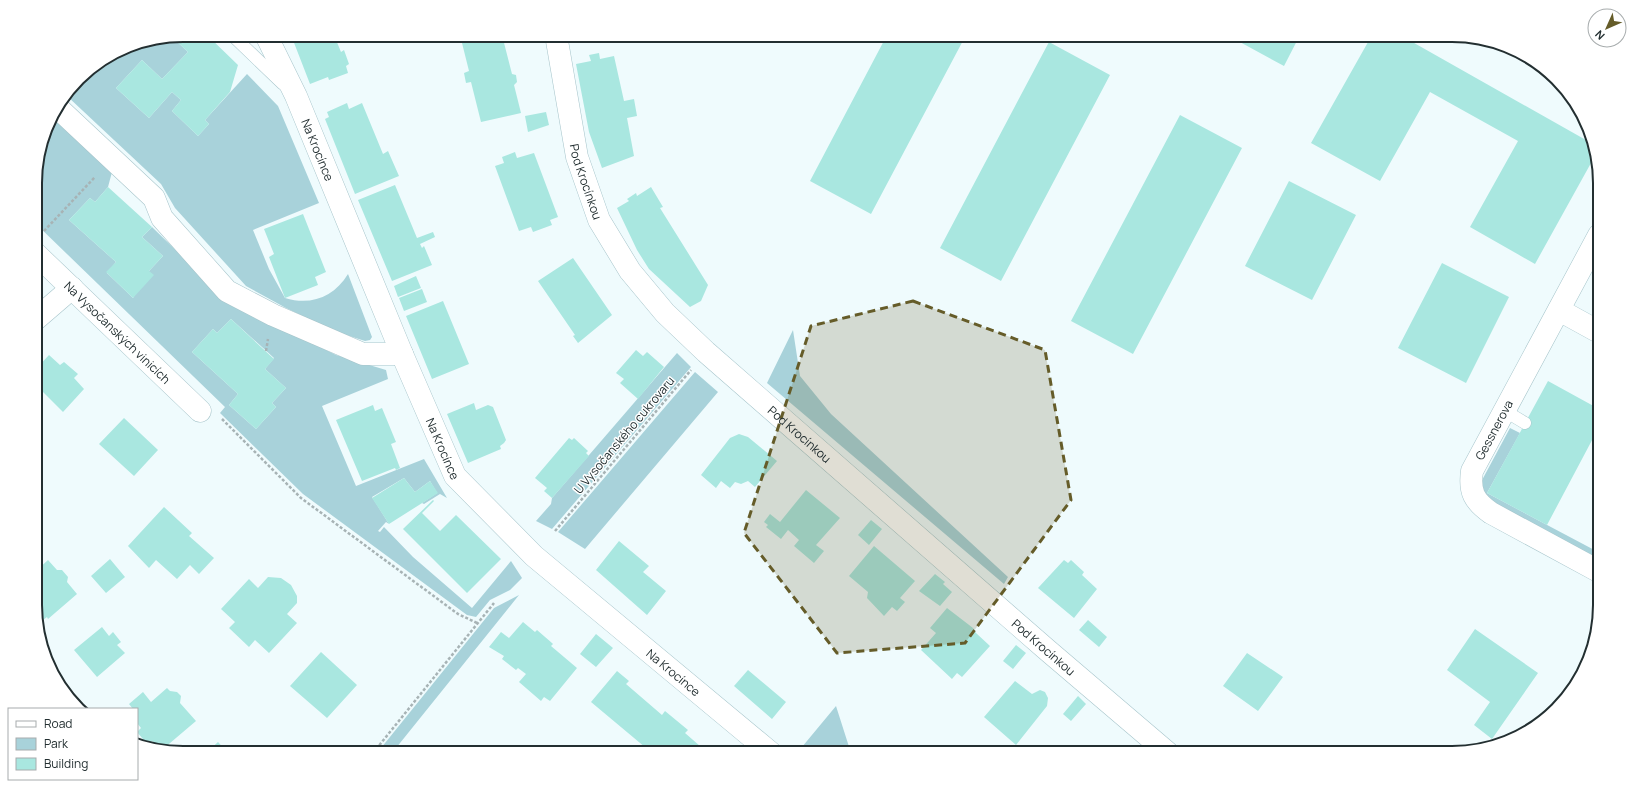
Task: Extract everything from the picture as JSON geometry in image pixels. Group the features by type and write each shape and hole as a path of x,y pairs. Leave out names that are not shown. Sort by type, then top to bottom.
{"street":[{"name":"Na Krocínce","path":"269,42 296,96 402,354 455,476 534,556 763,746"},
{"name":"Pod Krocínkou","path":"557,42 577,157 599,220 630,271 665,312 706,352 1046,649 1160,746"},
{"path":"62,111 154,198 162,218 227,291 273,315 363,354 402,354"},
{"name":"Na Vysočanských vinicích","path":"42,248 72,288 200,411"},
{"name":"Gessnerova","path":"1593,261 1559,310 1472,471 1470,484 1473,496 1480,506 1490,514 1593,568"},
{"path":"42,315 72,288"},
{"path":"1559,310 1593,329"}],"lane":[{"path":"239,42 296,96"},
{"path":"1505,411 1525,423"}],"path":[{"path":"42,241 113,158"},
{"name":"U Vysočanského cukrovaru","path":"555,531 706,352"},
{"path":"200,411 216,413 301,498 458,614 477,623"},
{"path":"379,746 494,603"}],"highlighted area":[{"path":"913,301 1045,350 1071,500 965,643 837,653 744,533 811,326"}],"green space":[{"path":"177,42 188,52 162,79 142,60 116,88 149,118 172,92 181,100 172,111 198,136 209,124 205,120 247,74 278,106 319,203 253,230 269,269 285,298 304,301 321,298 329,294 336,289 348,274 372,337 370,340 365,341 334,331 286,308 246,286 175,208 161,184 70,99 83,83 112,61 138,49 164,43"},
{"path":"58,119 112,172 108,187 95,202 90,198 69,220 116,262 107,273 133,298 149,271 163,256 142,237 152,227 226,299 336,355 386,370 388,379 322,406 356,486 424,459 447,498 440,494 424,504 422,503 437,493 430,481 415,492 404,478 372,497 389,524 386,522 378,531 380,532 384,527 413,557 472,608 511,561 522,578 510,590 490,600 476,617 467,615 303,494 220,413 225,407 42,230 43,164 49,138","holes":["231,319 274,358 265,369 286,388 272,403 276,407 256,429 229,405 238,394 192,352 213,329 217,333"]},
{"path":"793,330 800,376 831,414 1008,577 1004,584 767,383"},
{"path":"677,353 691,367 552,529 536,521 551,504 552,498"},
{"path":"695,372 718,392 585,549 558,532"},
{"path":"1510,428 1520,433 1487,493 1593,549 1593,561 1487,502 1481,482"},
{"path":"519,595 398,746 383,746 494,608"},
{"path":"836,706 849,746 803,746"}],"building":[{"path":"177,42 214,42 238,65 230,92 205,120 209,124 198,136 172,111 181,100 172,92 149,118 116,88 142,60 162,79 188,52"},
{"path":"294,42 337,42 341,52 344,50 349,64 346,66 348,73 329,80 328,77 310,84"},
{"path":"462,42 504,42 512,74 516,75 517,82 514,85 521,113 481,122 471,82 466,83 464,73 469,71"},
{"path":"883,42 962,42 871,214 810,181"},
{"path":"1049,42 1110,75 1001,281 940,248"},
{"path":"1240,42 1296,42 1284,66"},
{"path":"1368,42 1412,42 1587,140 1592,162 1535,264 1470,227 1518,141 1430,92 1380,181 1311,143"},
{"path":"599,53 600,59 614,56 624,101 634,99 637,116 627,118 634,156 602,168 589,132 576,64 591,61 589,55"},
{"path":"347,103 349,109 362,103 383,154 388,151 399,176 355,194 325,119 329,117 327,112"},
{"path":"546,112 549,125 528,132 525,116"},
{"path":"1180,115 1242,148 1133,354 1071,321"},
{"path":"515,152 517,158 534,153 558,217 550,220 552,225 533,232 531,227 519,231 495,166 504,163 502,157"},
{"path":"1289,181 1356,215 1312,300 1245,266"},
{"path":"395,185 417,238 433,232 435,237 420,244 422,248 424,246 432,265 392,281 358,200"},
{"path":"108,187 152,227 142,237 163,256 149,271 154,275 133,298 106,272 116,262 69,220 90,198 95,202"},
{"path":"651,187 663,207 660,208 708,285 701,301 690,307 649,269 637,250 617,208 629,201 627,199 636,193 637,196"},
{"path":"303,214 326,272 315,277 318,285 285,298 269,257 274,254 264,229"},
{"path":"573,258 612,315 578,343 573,336 575,335 538,281"},
{"path":"1442,263 1509,297 1466,383 1398,348"},
{"path":"416,276 421,288 398,297 394,286"},
{"path":"422,289 427,302 404,311 399,298"},
{"path":"443,301 469,364 432,379 406,316"},
{"path":"231,319 274,359 265,369 286,388 272,403 276,407 256,429 229,405 238,394 192,352 213,329 217,333"},
{"path":"636,350 643,356 647,352 664,367 638,399 620,383 624,379 616,373"},
{"path":"49,355 60,365 64,362 78,374 74,378 84,389 63,412 42,391 42,363"},
{"path":"1548,381 1593,406 1593,438 1547,525 1487,493"},
{"path":"474,403 476,410 488,405 493,407 506,440 500,446 501,449 468,463 447,414"},
{"path":"373,405 375,411 382,408 396,442 391,444 400,468 396,470 395,468 362,481 336,420"},
{"path":"124,418 158,450 134,476 99,444"},
{"path":"739,434 748,437 777,461 755,487 748,481 741,484 735,482 730,488 721,481 716,488 701,475 730,438"},
{"path":"569,438 572,440 574,438 588,451 586,453 589,456 552,498 544,491 547,488 535,478"},
{"path":"404,478 415,492 430,481 438,493 389,524 372,498"},
{"path":"806,490 840,518 816,545 824,551 814,563 794,546 799,540 788,530 781,539 766,527 768,525 764,522 770,514 780,522"},
{"path":"433,500 434,501 422,513 440,531 456,515 501,559 467,593 403,529"},
{"path":"164,507 192,533 189,536 214,558 199,574 190,565 177,579 156,560 149,568 128,546"},
{"path":"871,520 882,529 869,545 858,535"},
{"path":"619,541 649,566 643,572 666,591 647,615 596,570"},
{"path":"874,546 915,581 900,598 905,602 897,611 892,607 884,616 867,598 868,592 849,576"},
{"path":"110,559 125,577 106,593 91,576"},
{"path":"48,560 57,570 62,570 68,577 67,582 77,594 48,619 47,617 43,620 42,614 42,566"},
{"path":"1064,560 1068,563 1071,560 1084,572 1082,575 1097,589 1074,618 1038,588"},
{"path":"935,574 945,582 943,584 952,592 940,606 919,591"},
{"path":"268,577 281,578 291,585 297,596 297,603 287,614 297,623 269,653 255,640 249,647 229,628 235,622 221,609 249,579 258,588"},
{"path":"947,608 973,628 976,633 990,646 962,677 957,673 952,679 921,650 936,633 930,628"},
{"path":"1088,620 1107,637 1099,647 1079,630"},
{"path":"523,622 535,632 537,630 553,644 551,646 577,668 550,701 544,697 541,701 519,682 526,674 518,668 516,670 502,659 504,656 489,647 501,632 509,638"},
{"path":"102,627 109,636 113,632 121,642 117,645 125,653 97,677 74,650"},
{"path":"1475,629 1538,673 1492,739 1474,725 1490,702 1447,670"},
{"path":"596,634 613,648 596,667 580,654"},
{"path":"1016,645 1026,653 1013,669 1003,661"},
{"path":"321,652 357,685 327,718 290,686"},
{"path":"1247,653 1283,677 1258,711 1223,686"},
{"path":"748,670 786,702 772,719 734,686"},
{"path":"617,671 629,681 626,684 662,715 665,711 688,730 685,733 700,746 644,746 591,702"},
{"path":"1015,681 1032,694 1040,690 1045,692 1048,698 1047,706 1016,745 984,717"},
{"path":"167,688 170,691 177,692 181,696 180,703 196,721 167,745 144,741 138,733 141,728 138,724 138,708 132,708 129,704 143,692 151,702"},
{"path":"1078,696 1086,704 1071,721 1063,714"},
{"path":"218,742 222,746 214,746"}]}
